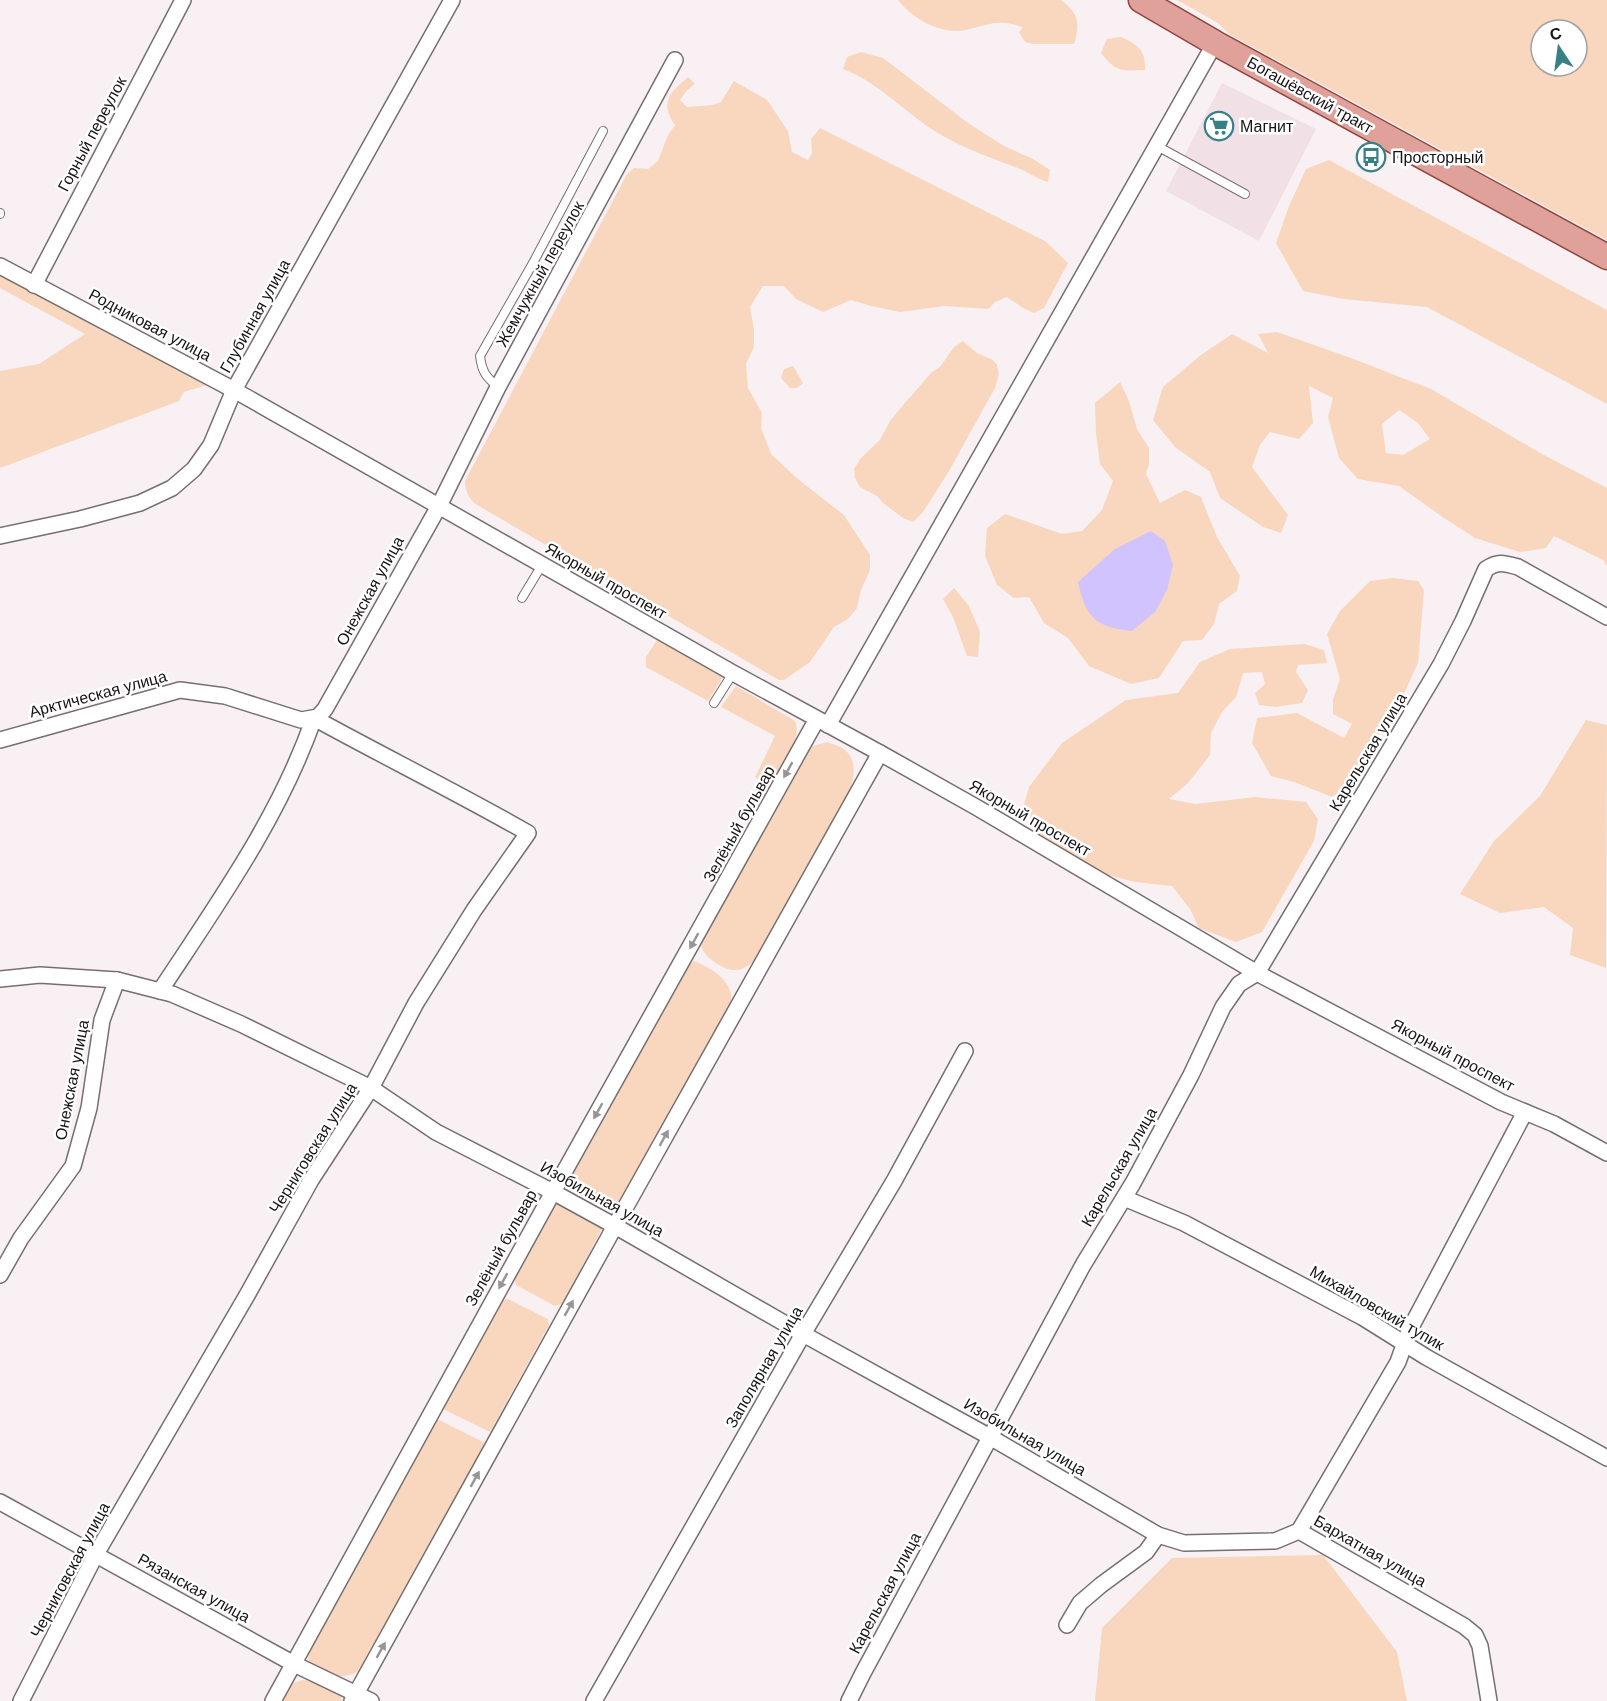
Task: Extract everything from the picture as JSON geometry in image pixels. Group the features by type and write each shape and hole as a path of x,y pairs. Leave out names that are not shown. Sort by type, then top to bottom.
{"main road":[{"name":"Богашёвский тракт","path":"1141,0 1215,43 1607,257"}],"street":[{"name":"Горный переулок","path":"34,285 183,0"},
{"name":"Глубинная улица","path":"0,536 80,519 140,503 172,488 194,469 211,445 234,390 452,0"},
{"name":"Зелёный бульвар","path":"273,1701 553,1191 1215,43"},
{"name":"Жемчужный переулок","path":"439,506 498,387 675,60"},
{"name":"Родниковая улица","path":"0,266 234,390 439,506"},
{"name":"Якорный проспект","path":"439,506 733,673 976,807 1257,973 1501,1102 1554,1124 1607,1153"},
{"name":"Онежская улица","path":"314,718 325,709 439,506"},
{"name":"Карельская улица","path":"849,1701 1083,1265 1124,1198 1191,1075 1223,1007 1239,984 1257,973 1441,664 1486,569 1502,562 1518,567 1607,617"},
{"name":"Арктическая улица","path":"0,740 180,690 225,696 302,720 314,718"},
{"path":"160,991 249,856 291,775 314,718"},
{"name":"Черниговская улица","path":"21,1701 96,1554 246,1297 311,1180 371,1088 416,1003 474,910 528,833 314,718"},
{"path":"355,1697 880,753"},
{"name":"Изобильная улица","path":"0,979 40,975 117,980 172,994 241,1024 371,1088 436,1132 553,1191 803,1334 990,1437 1158,1535"},
{"name":"Онежская улица","path":"0,1275 21,1238 73,1166 89,1108 102,1020 117,980"},
{"name":"Заполярная улица","path":"594,1701 803,1334 894,1181 965,1051"},
{"path":"1299,1531 1398,1362 1409,1331 1525,1112"},
{"name":"Михайловский тупик","path":"1124,1198 1184,1223 1362,1317 1404,1345 1607,1458"},
{"name":"Рязанская улица","path":"0,1502 355,1697 371,1701"},
{"name":"Бархатная улица","path":"1158,1535 1184,1543 1275,1541 1299,1531 1464,1626 1475,1635 1480,1646 1489,1701"},
{"path":"1067,1625 1080,1603 1146,1552 1158,1535"}],"lane":[{"path":"498,387 486,377 480,356 533,263 603,131"},
{"path":"1157,146 1245,194"},
{"path":"522,598 542,565"},
{"path":"714,704 733,673"}],"shaded area":[{"path":"898,0 1061,0 1075,15 1076,37 1074,44 1033,44 1025,42 1019,32 1023,27 1010,23 993,23 958,31 941,29 917,18"},
{"path":"1177,0 1607,0 1607,240 1229,34 1218,23"},
{"path":"1121,37 1140,49 1144,58 1145,70 1120,69 1111,64 1101,53 1107,39"},
{"path":"861,52 883,58 968,123 1004,146 1033,159 1050,170 1048,182 948,139 927,126 877,87 843,69 847,57"},
{"path":"688,77 695,84 680,100 687,107 713,105 721,102 734,81 767,100 788,131 792,152 808,160 812,153 811,139 820,128 1045,241 1068,263 1044,308 1034,313 1007,297 995,302 988,309 945,306 900,312 851,300 823,312 796,299 784,286 763,286 750,307 754,347 746,364 748,388 762,413 761,428 771,454 799,480 844,515 870,555 870,570 861,590 857,608 848,619 834,627 810,662 784,680 779,680 477,505 468,494 465,485 465,481 627,174 634,168 648,169 658,161 668,135 675,125 668,110 669,98"},
{"path":"1222,83 1316,129 1259,241 1166,191"},
{"path":"1329,160 1607,310 1607,404 1427,307 1344,299 1303,291 1276,243 1289,206 1306,169"},
{"path":"0,275 207,385 184,392 179,401 0,468 0,371 39,364 85,334 0,288"},
{"path":"1277,332 1431,389 1542,454 1607,488 1607,566 1603,560 1554,536 1546,548 1520,552 1475,538 1399,486 1358,479 1339,458 1328,417 1333,398 1309,386 1313,423 1299,439 1270,432 1260,445 1252,467 1288,515 1281,533 1263,527 1220,498 1210,472 1175,447 1153,420 1163,387 1201,355 1232,334 1268,353 1258,334","holes":["1399,410 1418,423 1430,439 1403,455 1386,453 1382,424"]},
{"path":"963,341 977,353 993,360 999,374 995,388 949,471 923,512 913,522 903,518 877,496 860,487 855,478 854,469 861,458 880,440 890,421 904,404 932,372 940,367 954,347"},
{"path":"793,366 803,383 797,388 790,388 781,378 784,369"},
{"path":"1120,382 1129,401 1137,429 1149,448 1149,464 1146,474 1160,503 1185,490 1201,497 1217,537 1240,576 1237,591 1219,604 1214,624 1202,640 1183,641 1159,678 1131,684 1089,666 1068,638 1044,623 1029,597 1014,598 997,585 985,556 987,528 1005,514 1062,534 1082,531 1102,510 1113,481 1100,464 1095,403"},
{"path":"1151,531 1165,541 1173,565 1167,590 1155,612 1132,631 1109,627 1089,612 1078,582 1115,549"},
{"path":"1393,578 1418,581 1424,590 1418,663 1402,698 1347,786 1332,797 1294,782 1271,776 1252,743 1257,718 1297,713 1344,738 1352,724 1333,714 1333,699 1340,679 1327,634 1340,611 1370,581"},
{"path":"954,588 969,606 980,632 978,657 967,656 953,617 943,599"},
{"path":"657,640 723,677 708,701 646,667 646,657"},
{"path":"1304,644 1324,650 1327,663 1298,665 1296,672 1308,690 1302,703 1276,707 1259,705 1255,693 1265,684 1262,672 1243,673 1236,697 1222,712 1211,733 1210,755 1188,783 1169,799 1195,804 1255,797 1306,802 1318,819 1314,841 1262,932 1236,942 1199,928 1190,909 1172,886 1135,882 1100,873 1039,833 1024,805 1029,787 1062,743 1126,700 1178,693 1200,662 1230,649"},
{"path":"736,686 795,721 797,729 794,745 772,786 755,777 775,736 721,707"},
{"path":"1586,720 1607,725 1606,968 1570,955 1573,928 1544,907 1500,913 1460,894 1494,841 1540,796"},
{"path":"827,742 845,750 852,761 852,781 846,801 754,961 739,970 723,967 704,952 701,938 808,752 813,746"},
{"path":"694,961 720,976 729,988 731,1002 621,1198 610,1205 592,1202 574,1192 570,1180 571,1174 685,968"},
{"path":"555,1201 603,1227 562,1304 555,1306 516,1285 514,1276"},
{"path":"508,1299 548,1319 549,1325 490,1432 441,1408 503,1300"},
{"path":"435,1418 485,1443 361,1670 347,1676 329,1673 310,1664 308,1659 311,1645"},
{"path":"1323,1555 1397,1652 1407,1701 1095,1701 1102,1628 1172,1558"},
{"path":"302,1680 317,1683 339,1693 341,1701 279,1701 289,1685"}],"place":[{"name":"Магнит","path":"1219,126"},
{"name":"Просторный","path":"1371,157"}]}
